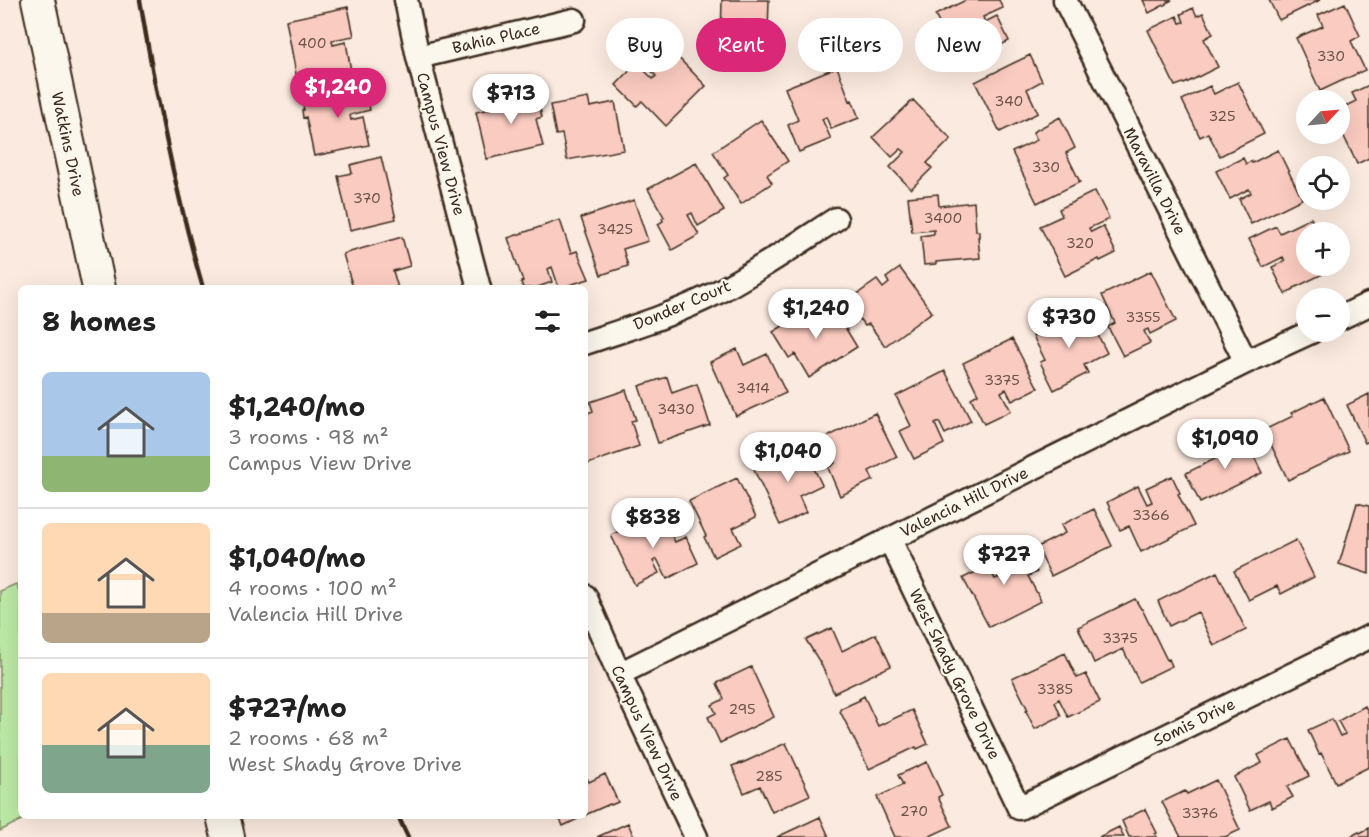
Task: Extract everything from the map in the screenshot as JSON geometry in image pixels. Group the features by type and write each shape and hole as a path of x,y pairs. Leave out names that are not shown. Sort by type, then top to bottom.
{"main road":[{"name":"Watkins Drive","path":"38,0 98,285"},
{"path":"224,819 228,837"}],"street":[{"name":"Campus View Drive","path":"406,0 418,57 478,285"},
{"name":"Maravilla Drive","path":"1065,0 1246,362"},
{"name":"Bahia Place","path":"418,57 574,20"},
{"name":"Donder Court","path":"588,342 650,321 716,293 753,273 836,219"},
{"path":"1350,313 1369,304"},
{"name":"Valencia Hill Drive","path":"619,674 1296,339"},
{"name":"West Shady Grove Drive","path":"890,540 1019,808"},
{"name":"Campus View Drive","path":"588,603 696,837"},
{"name":"Somis Drive","path":"1019,808 1369,637"}],"green space":[{"path":"16,584 18,588 18,819 23,819 0,831 0,591"}],"building":[{"path":"722,0 769,0 768,18 722,18"},
{"path":"966,0 999,0 1003,8 983,18 936,18 935,15"},
{"path":"1143,0 1172,0 1149,13"},
{"path":"1269,0 1320,0 1279,20"},
{"path":"1345,3 1360,36 1351,41 1365,70 1322,90 1320,90 1296,38 1323,26 1318,15"},
{"path":"348,7 354,36 332,40 333,45 346,42 351,71 297,79 286,20"},
{"path":"1193,8 1197,16 1203,13 1213,34 1204,39 1218,67 1184,84 1175,86 1148,30 1177,16 1180,23 1184,22 1181,14"},
{"path":"1002,26 1009,41 1002,44"},
{"path":"1030,55 1042,81 1027,89 1038,113 1000,132 975,82 995,72 1002,72 1002,69"},
{"path":"684,63 706,86 666,126 642,101 637,106 616,85 628,72 646,72 653,79 656,76 652,72 684,72"},
{"path":"825,72 839,72 859,118 831,129 826,117 822,119 831,139 799,152 788,125 798,120 785,88"},
{"path":"364,80 370,110 350,115 351,120 363,117 369,145 314,156 306,117 303,118 302,101 336,94 334,87"},
{"path":"1238,82 1264,134 1220,156 1208,133 1200,137 1182,100 1210,86 1214,94"},
{"path":"1369,85 1369,158 1357,164 1348,144 1350,144 1350,104 1356,101 1352,93"},
{"path":"535,88 542,117 536,119 543,146 487,159 476,112 500,107 497,97"},
{"path":"588,98 590,107 615,102 624,150 567,160 562,134 556,135 550,105"},
{"path":"913,100 951,139 927,163 932,168 911,189 890,167 905,152 901,149 892,157 873,137"},
{"path":"1060,117 1075,148 1066,153 1080,182 1037,203 1012,152 1037,140 1033,132"},
{"path":"761,120 788,161 767,175 772,183 741,204 724,178 728,175 713,152"},
{"path":"1278,150 1296,187 1296,202 1251,224 1239,199 1251,193 1249,189 1230,199 1216,171 1243,158 1246,164 1251,161 1252,163"},
{"path":"381,157 396,219 350,230 338,176 352,173 350,165"},
{"path":"696,163 724,211 698,226 692,213 688,215 699,235 672,250 658,224 663,221 664,217 648,189"},
{"path":"1095,191 1109,219 1089,228 1091,232 1103,226 1116,253 1065,276 1040,226 1062,216 1059,209"},
{"path":"938,194 939,206 974,202 976,231 979,231 980,258 924,265 921,236 934,234 934,230 912,232 908,197"},
{"path":"634,200 648,241 623,249 628,266 601,275 581,218"},
{"path":"560,220 571,253 577,251 589,279 569,285 558,285 552,267 548,269 552,282 544,285 522,285 523,281 508,238"},
{"path":"1296,225 1296,276 1319,276 1285,294 1272,267 1285,261 1283,257 1263,267 1249,239 1276,226 1280,233"},
{"path":"402,237 410,266 393,271 397,285 352,285 343,254"},
{"path":"900,268 932,312 885,346 869,324 865,326 846,302 877,280 883,288 889,283 886,278"},
{"path":"1151,271 1176,321 1150,334 1148,329 1144,331 1150,343 1123,356 1108,327 1115,323 1102,295"},
{"path":"832,306 857,347 809,378 795,354 789,358 773,332 805,312 810,320"},
{"path":"1085,310 1107,353 1084,365 1088,373 1054,390 1040,362 1045,360 1033,336"},
{"path":"1012,339 1038,388 1012,401 1006,389 1001,392 1011,411 984,424 971,398 978,394 963,363"},
{"path":"737,349 744,365 767,354 786,393 736,416 710,362"},
{"path":"945,371 971,421 945,434 939,422 935,424 944,444 914,459 900,431 911,426 896,396"},
{"path":"667,377 672,393 697,384 710,425 658,443 639,386"},
{"path":"626,390 636,420 631,421 639,446 588,464 588,413 593,411 590,402"},
{"path":"1369,394 1369,441 1365,443 1347,405"},
{"path":"1324,397 1349,451 1288,480 1264,430 1293,416 1291,413"},
{"path":"875,413 897,457 869,471 873,480 840,496 828,468 835,463 823,439"},
{"path":"1244,436 1262,473 1200,503 1186,473 1215,459 1211,451"},
{"path":"803,446 822,485 799,496 806,512 780,525 754,470"},
{"path":"1172,476 1194,526 1141,552 1129,526 1120,530 1107,502 1138,486 1147,504 1152,502 1146,488"},
{"path":"737,478 756,517 733,528 741,544 714,557 689,501"},
{"path":"1357,503 1369,506 1369,574 1339,564"},
{"path":"1094,509 1112,546 1051,576 1037,547 1065,533 1061,525"},
{"path":"660,511 675,542 686,537 698,563 667,579 657,559 653,561 659,573 635,585 611,535"},
{"path":"1296,540 1314,577 1281,594 1277,586 1249,600 1234,571"},
{"path":"1023,543 1037,572 1028,576 1041,601 989,627 963,578 988,566 995,579 1000,577 991,559"},
{"path":"1217,572 1246,630 1214,646 1198,612 1169,626 1158,601"},
{"path":"1135,599 1172,666 1139,682 1123,649 1094,663 1078,627"},
{"path":"832,628 842,651 876,634 891,666 834,693 821,664 806,640"},
{"path":"1065,653 1077,678 1086,674 1100,702 1068,717 1059,699 1055,702 1061,716 1035,729 1012,678"},
{"path":"751,667 774,717 720,743 708,717 716,713 712,705 724,699 717,683"},
{"path":"864,696 878,726 912,710 928,744 917,749 916,747 869,769 840,711"},
{"path":"1365,706 1369,714 1369,767 1336,783 1308,730 1332,719 1340,736 1345,734 1338,721"},
{"path":"1290,739 1309,776 1287,787 1293,797 1272,808 1269,801 1250,810 1234,777 1262,763 1258,755"},
{"path":"786,743 810,795 772,812 760,786 744,793 732,766"},
{"path":"927,762 942,795 938,797 952,826 928,837 895,837 877,797 903,785 898,775"},
{"path":"605,774 618,802 588,814 588,780 589,782"},
{"path":"1216,780 1240,830 1225,837 1181,837 1162,802 1185,791 1187,794"},
{"path":"1145,809 1157,837 1129,837 1122,821"},
{"path":"820,817 829,837 777,837"},
{"path":"560,819 578,819 563,826"},
{"path":"628,823 634,837 597,837"},
{"path":"1119,827 1124,837 1099,837"},
{"path":"1369,828 1369,837 1349,837 1360,833"}],"railway":[{"path":"140,0 167,145 202,285"},
{"path":"399,819 408,837"}]}
